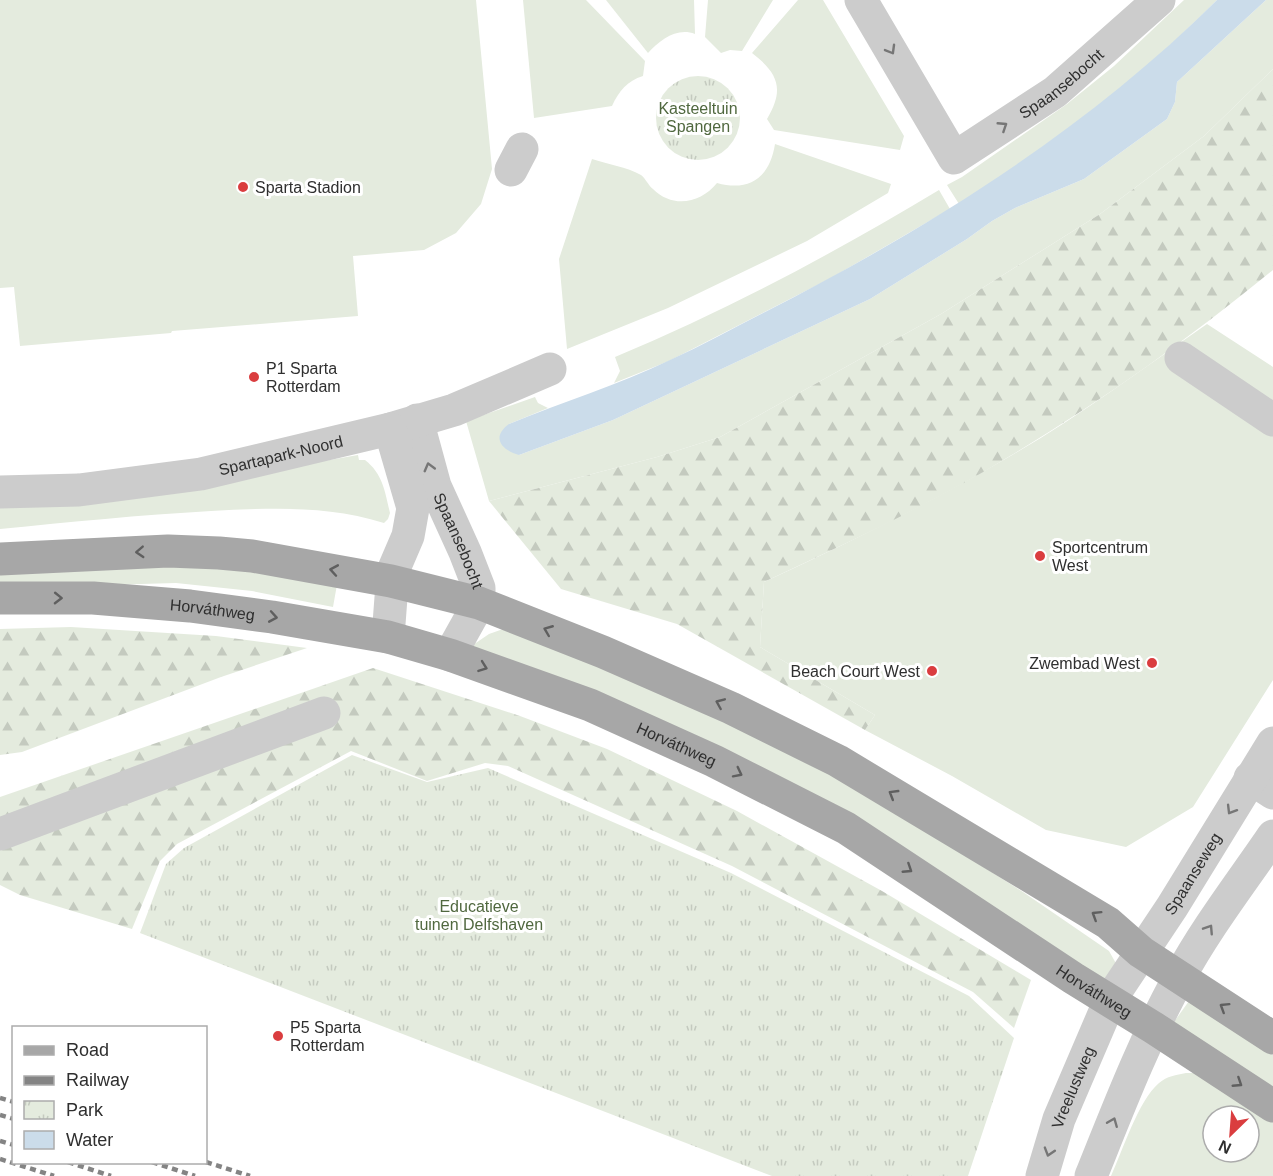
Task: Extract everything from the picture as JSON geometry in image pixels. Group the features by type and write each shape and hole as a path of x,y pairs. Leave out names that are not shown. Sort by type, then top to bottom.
{"main road":[{"path":"0,559 149,551 194,551 252,556 391,581 479,603 603,652 731,708 838,761 1108,923 1141,952 1179,979 1273,1038"},
{"name":"Horváthweg","path":"0,598 93,598 190,606 261,615 388,638 450,655 590,705 714,761 846,828 1273,1106"}],"street":[{"name":"Spaansebocht","path":"861,0 954,158 1055,92 1159,0"},
{"path":"1181,358 1273,420"},
{"name":"Spartapark-Noord","path":"0,492 79,490 201,474 404,425 454,410 550,369"},
{"name":"Spaansebocht","path":"388,638 391,581 408,536 413,508 404,425"},
{"name":"Spaansebocht","path":"404,425 435,486 477,580 479,603 450,655"},
{"path":"0,834 324,713"},
{"name":"Spaanseweg","path":"1110,1000 1172,907 1262,786 1273,743"},
{"path":"1091,1176 1123,1097 1179,979 1207,931 1273,836"},
{"name":"Vreelustweg","path":"1042,1176 1059,1119 1110,1000"}],"green space":[{"name":"Sparta Stadion","path":"0,0 476,0 492,169 481,204 456,233 424,250 353,256 358,316 20,346 14,287 0,288"},
{"name":"Kasteeltuin Spangen","path":"523,0 586,0 645,61 643,76 624,87 612,106 534,118"},
{"name":"Kasteeltuin Spangen","path":"606,0 694,0 695,34 682,32 669,36 648,53"},
{"name":"Kasteeltuin Spangen","path":"708,0 773,0 742,51 730,50 721,53 705,37"},
{"name":"Kasteeltuin Spangen","path":"798,0 823,0 904,136 900,150 774,130 767,119 776,99 776,82 768,68 752,53"},
{"path":"1184,0 1217,0 1155,59 1089,114 959,204 947,185 1067,104 1114,66"},
{"path":"1266,0 1273,0 1273,69 1204,136 1100,214 941,314 720,437 657,457 489,501 466,421 535,397 538,403 548,408 509,424 519,455 613,420 870,299 1015,208 1084,179 1167,119 1175,102 1177,82"},
{"path":"1273,69 1273,270 1145,368 1044,435 920,507 764,582 760,647 875,715 865,730 677,624 561,589 489,501 657,457 720,437 941,314 1100,214 1204,136"},
{"name":"Kasteeltuin Spangen","path":"698,76 721,83 733,95 740,118 733,141 721,153 698,160 675,153 663,141 656,118 663,95 675,83"},
{"name":"Kasteeltuin Spangen","path":"775,144 891,184 888,193 807,241 668,308 567,349 559,259 592,159 635,172 661,195 669,199 686,201 703,195 717,183 739,185 756,179 768,165"},
{"path":"939,190 950,209 831,278 669,361 614,383 620,371 615,357 699,320 780,280"},
{"path":"1207,324 1273,367 1273,680 1193,807 1126,847 1046,830 952,776 865,730 875,715 760,647 764,582 887,523 1033,443"},
{"path":"358,455 359,460 365,460 376,471 382,484 390,513 384,523 341,513 276,509 158,515 0,529 0,494 216,480"},
{"path":"160,561 338,579 333,607 252,591 176,583 0,588 0,569"},
{"path":"71,627 216,636 307,648 221,677 22,752 0,755 0,629"},
{"path":"506,628 742,728 852,784 1023,892 1109,951 1118,967 1104,980 467,649 489,634"},
{"path":"373,668 520,716 607,749 737,811 882,891 1031,980 1014,1028 973,992 732,866 508,766 485,763 427,781 351,751 177,844 160,861 132,929 20,895 0,885 0,797"},
{"name":"Educatieve tuinen Delfshaven","path":"352,755 427,782 488,768 731,873 969,996 1014,1038 968,1176 772,1176 140,933 166,864 184,848"},
{"path":"1189,1001 1273,1055 1273,1101 1166,1033"},
{"path":"1199,1073 1246,1104 1201,1104 1201,1164 1261,1164 1261,1114 1273,1122 1273,1176 1111,1176 1144,1101 1159,1083 1172,1076"}],"water":[{"path":"1217,0 1266,0 1177,82 1175,102 1167,119 1084,179 1015,208 870,299 613,420 519,455 507,450 500,442 500,434 509,424 650,369 695,348 828,279 947,210 1004,173 1114,92"}],"railway":[{"path":"0,1098 12,1101"},
{"path":"0,1115 12,1118"},
{"path":"0,1141 12,1144"},
{"path":"0,1159 12,1163"},
{"path":"207,1162 250,1176"},
{"path":"16,1164 54,1176"},
{"path":"74,1164 111,1176"},
{"path":"158,1164 195,1176"}],"place":[{"name":"Sparta Stadion","path":"243,187"},
{"name":"P1 Sparta Rotterdam","path":"254,377"},
{"name":"Sportcentrum West","path":"1040,556"},
{"name":"Zwembad West","path":"1152,663"},
{"name":"Beach Court West","path":"932,671"},
{"name":"P5 Sparta Rotterdam","path":"278,1036"}]}
